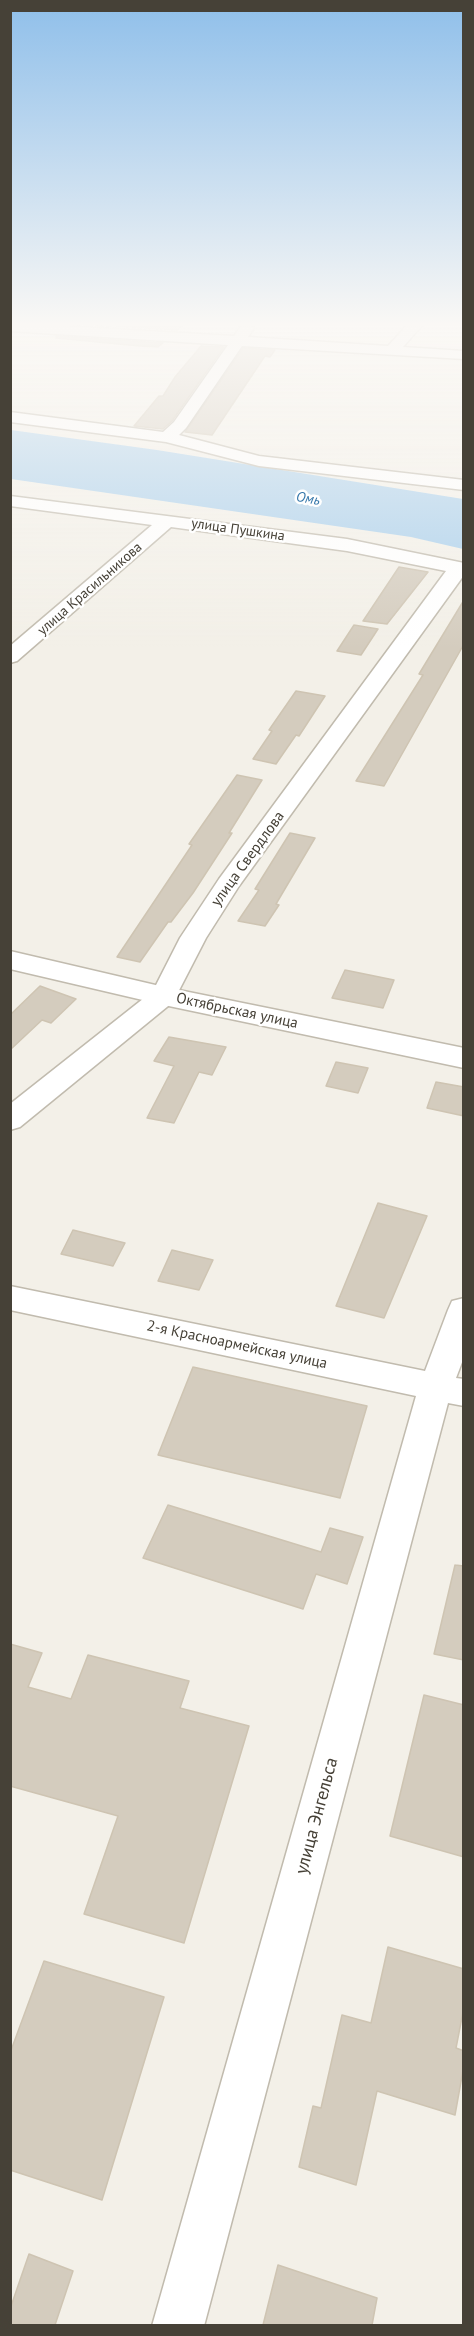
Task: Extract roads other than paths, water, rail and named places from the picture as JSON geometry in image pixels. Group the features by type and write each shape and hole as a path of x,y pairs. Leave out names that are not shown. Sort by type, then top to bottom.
{"street":[{"path":"120,431 167,437 259,460 464,485"},
{"path":"167,437 173,431"},
{"name":"улица Пушкина","path":"10,501 347,544 461,568"},
{"name":"улица Красильникова","path":"10,657 169,520"},
{"name":"улица Свердлова","path":"10,1120 164,996 193,938 228,884 461,568"},
{"name":"Октябрьская улица","path":"10,960 164,996 464,1058"},
{"name":"2-я Красноармейская улица","path":"10,1298 450,1390"},
{"name":"улица Энгельса","path":"178,2325 450,1390 464,1310"}],"water":[{"name":"Омь","path":"11,431 157,450 463,499 463,549 411,537 11,479"}]}
